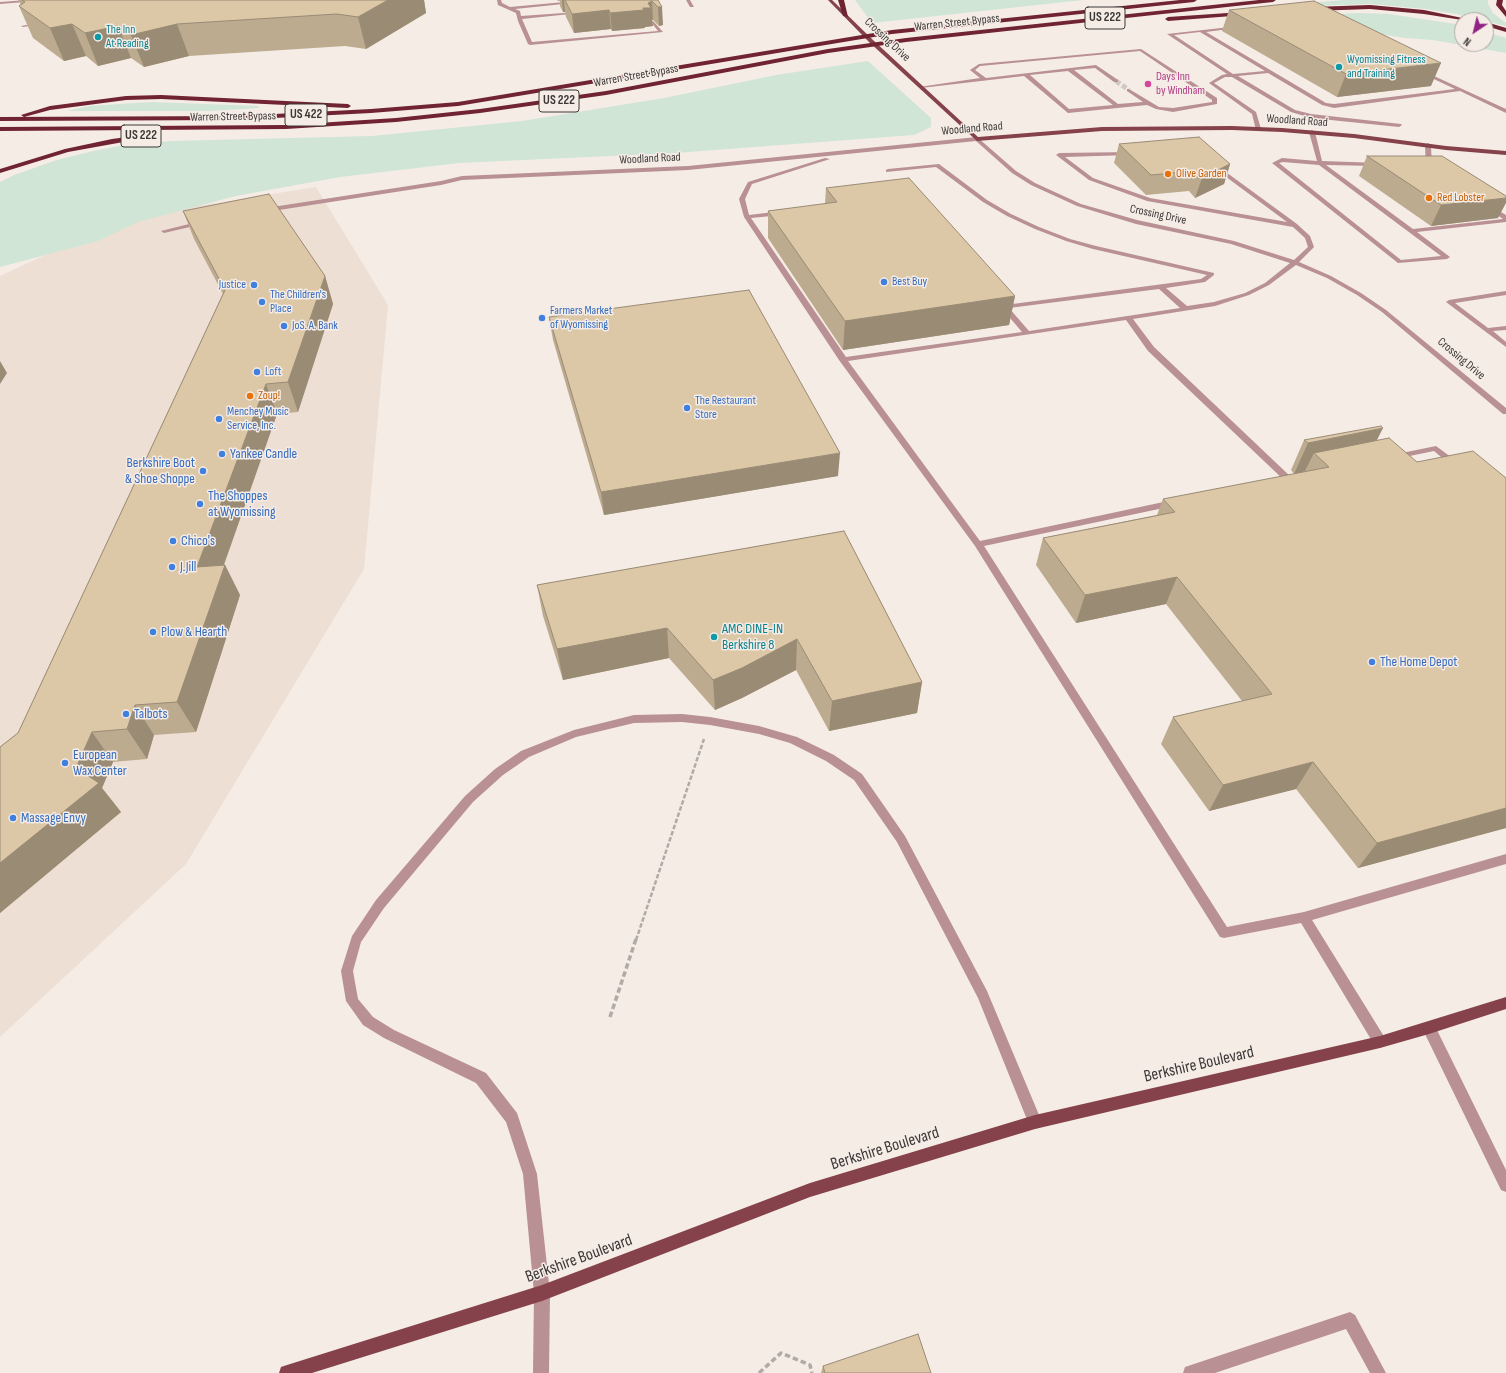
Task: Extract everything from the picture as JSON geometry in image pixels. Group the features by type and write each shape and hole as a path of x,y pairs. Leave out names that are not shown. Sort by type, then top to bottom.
{"highway":[{"path":"841,0 846,16"},
{"path":"913,30 980,19 1146,0"},
{"name":"Warren Street Bypass","path":"0,119 204,119 370,111 458,104 892,32 1194,0"},
{"name":"Warren Street Bypass","path":"0,129 286,128 404,119 542,103 606,93 828,51 906,40 1273,0"},
{"path":"1500,0 1499,5 1506,15"},
{"path":"1304,10 1370,7 1429,13 1454,17"},
{"path":"1164,20 1250,14"},
{"path":"937,36 1125,22"},
{"path":"1494,26 1506,30"},
{"name":"US 222","path":"0,122 56,107 142,97 328,105 393,105 610,79"},
{"name":"US 222","path":"0,171 67,150 129,138 286,128"}],"main road":[{"name":"Crossing Drive","path":"830,0 977,139"},
{"name":"Woodland Road","path":"977,139 1102,129 1258,129 1312,132 1428,146 1506,153"},
{"name":"Berkshire Boulevard","path":"287,1373 542,1293 810,1190 1035,1122 1380,1042 1506,1003"}],"street":[{"path":"0,3 47,0"},
{"path":"499,0 500,4 518,12 530,44 661,32 653,22"},
{"path":"509,8 600,0"},
{"path":"688,0 692,6"},
{"path":"519,18 586,12"},
{"path":"23,26 46,22"},
{"path":"1240,26 1169,34 1232,75 1293,111 1311,116 1399,125"},
{"path":"1201,31 1267,72 1324,104 1334,106 1459,90"},
{"path":"984,79 972,70 979,65 1141,50 1215,99 1215,103 1173,110 1158,108 1129,90"},
{"path":"1074,56 1088,67"},
{"path":"921,87 1096,66 1116,81"},
{"path":"1069,69 1117,106"},
{"path":"1417,70 1506,111"},
{"path":"1258,129 1254,113 1211,83 1224,76 1267,72"},
{"path":"1025,74 1068,111 1148,103"},
{"path":"1312,132 1320,163 1447,257 1400,262 1275,162 1282,160 1320,163 1382,164"},
{"name":"Woodland Road","path":"257,211 281,206 441,183 462,178 688,168 977,139"},
{"name":"Crossing Drive","path":"977,139 1014,172 1033,184 1079,206 1136,222 1232,242 1295,262 1344,286 1384,311 1506,412"},
{"path":"1428,146 1429,169"},
{"path":"854,152 779,173 750,183 742,200 747,217 843,360 978,544 1224,933 1304,917 1506,859"},
{"path":"1139,153 1059,155 1091,179 1149,200 1295,225"},
{"path":"892,177 888,172 937,165 985,201 1009,215 1050,233 1095,248 1212,274 1202,281 1004,307"},
{"path":"843,360 1215,304 1247,294 1267,284 1311,247 1308,237 1295,225 1214,165"},
{"path":"1421,168 1429,169 1436,173"},
{"path":"1480,202 1506,219"},
{"path":"747,217 786,213"},
{"path":"1412,231 1506,219"},
{"path":"164,231 211,221"},
{"path":"1160,286 1186,309"},
{"path":"1506,293 1449,302 1506,345"},
{"path":"999,301 1027,333"},
{"path":"1128,318 1151,349 1288,479"},
{"path":"1486,330 1506,328"},
{"path":"1386,458 1436,448 1465,473"},
{"path":"978,544 1184,500"},
{"path":"541,1373 542,1293 530,1174 512,1118 480,1078 388,1034 368,1021 352,1001 347,971 356,940 380,904 469,799 499,772 525,754 574,734 634,718 682,718 710,721 759,730 794,740 830,758 858,777 900,839 983,995 1035,1122"},
{"path":"1304,917 1380,1042"},
{"path":"1429,1028 1506,1185"},
{"path":"1191,1373 1350,1320 1378,1373"}],"path":[{"path":"610,1017 710,721"},
{"path":"759,1373 781,1353 810,1365 812,1373"}],"shaded area":[{"name":"The Shoppes at Wyomissing","path":"316,187 388,305 364,569 186,864 0,1037 0,276 127,217"}],"green space":[{"path":"855,0 1083,0 872,23"},
{"path":"1343,0 1488,0 1488,4 1492,12 1454,12 1454,14 1426,9 1370,4 1311,6 1220,13"},
{"path":"1358,13 1389,14 1454,24 1454,44 1374,33 1321,15"},
{"path":"1494,14 1506,23 1506,26 1494,23"},
{"path":"1494,34 1506,38 1506,53 1494,51"},
{"path":"868,61 931,118 931,127 914,135 675,153 459,163 340,177 236,196 138,222 98,241 0,267 0,182 14,175 57,160 93,151 130,144 172,141 372,136 522,121 664,98 776,75"},
{"path":"151,102 258,106 260,108 209,111 67,111 89,106"}],"building":[{"path":"22,0 388,0 358,17 337,14 177,24 131,35 118,26 85,33 72,24 50,28 19,6 25,2"},
{"path":"565,0 658,0 662,7 658,7 652,1 648,3 651,8 643,8 644,10 610,13 609,10 572,14"},
{"path":"1314,1 1441,63 1346,74 1229,10"},
{"path":"1199,137 1230,164 1202,178 1195,171 1151,175 1119,144"},
{"path":"1367,156 1442,156 1506,196 1506,198 1441,205"},
{"name":"Best Buy","path":"909,178 1015,296 845,321 768,211 837,202 826,188"},
{"name":"The Shoppes at Wyomissing","path":"269,194 325,276 288,382 266,384 197,567 225,565 177,702 135,705 127,729 92,732 76,768 99,783 0,863 0,747 18,733 225,290 183,211"},
{"name":"The Restaurant Store","path":"749,290 840,453 601,492 549,317"},
{"path":"1381,426 1383,428 1308,443 1304,440"},
{"name":"The Home Depot","path":"1389,438 1417,462 1473,451 1506,478 1506,808 1377,843 1313,762 1223,785 1173,717 1272,694 1177,577 1085,595 1043,538 1175,512 1163,499 1329,467 1314,453"},
{"name":"AMC DINE-IN Berkshire 8","path":"844,531 922,682 832,701 797,639 742,668 713,680 667,628 557,649 537,585"},
{"path":"918,1334 931,1373 825,1373 823,1366"}],"tunnel":[{"path":"1116,81 1129,90"}],"place":[{"name":"The Inn At Reading","path":"98,37"},
{"name":"Wyomissing Fitness and Training","path":"1339,67"},
{"name":"Days Inn by Windham","path":"1148,84"},
{"name":"Olive Garden","path":"1168,174"},
{"name":"Red Lobster","path":"1429,198"},
{"name":"Best Buy","path":"884,282"},
{"name":"Justice","path":"254,285"},
{"name":"The Children's Place","path":"262,302"},
{"name":"Farmers Market of Wyomissing","path":"542,318"},
{"name":"JoS. A. Bank","path":"284,326"},
{"name":"Loft","path":"257,372"},
{"name":"Zoup!","path":"250,396"},
{"name":"The Restaurant Store","path":"687,408"},
{"name":"Menchey Music Service, Inc.","path":"219,419"},
{"name":"Yankee Candle","path":"222,454"},
{"name":"Berkshire Boot & Shoe Shoppe","path":"203,471"},
{"name":"The Shoppes at Wyomissing","path":"200,504"},
{"name":"Chico's","path":"173,541"},
{"name":"J.Jill","path":"172,567"},
{"name":"Plow & Hearth","path":"153,632"},
{"name":"AMC DINE-IN Berkshire 8","path":"714,637"},
{"name":"The Home Depot","path":"1372,662"},
{"name":"Talbots","path":"126,714"},
{"name":"European Wax Center","path":"65,763"},
{"name":"Massage Envy","path":"13,818"}]}
